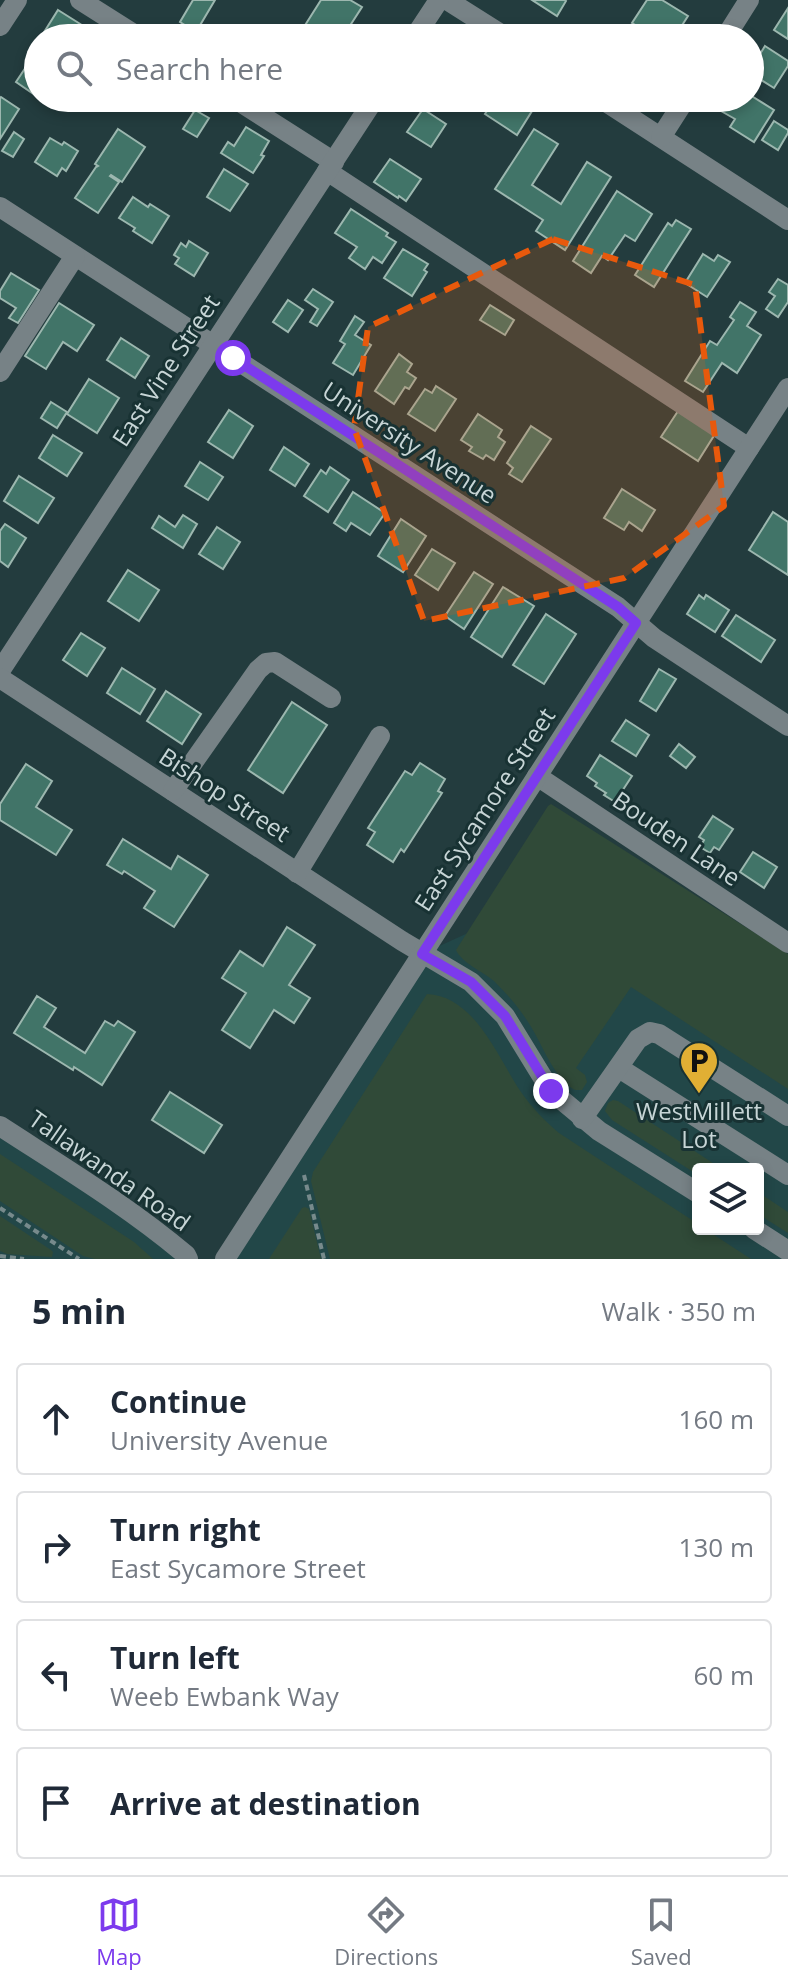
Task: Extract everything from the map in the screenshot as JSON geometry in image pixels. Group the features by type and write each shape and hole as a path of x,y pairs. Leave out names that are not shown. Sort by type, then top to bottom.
{"street":[{"path":"0,26 17,0"},
{"path":"80,0 118,24"},
{"path":"423,24 439,0"},
{"path":"447,0 485,24"},
{"path":"734,24 749,0"},
{"path":"254,112 749,448"},
{"name":"East Vine Street","path":"0,671 366,112"},
{"path":"622,112 788,220"},
{"path":"661,137 677,112"},
{"name":"University Avenue","path":"0,207 618,607 654,638 788,726"},
{"path":"0,372 75,256"},
{"name":"East Sycamore Street","path":"225,1259 788,388"},
{"path":"173,791 266,663 275,662 331,698"},
{"name":"Bishop Street","path":"0,678 422,954 471,982 505,1016 551,1091 582,1119 692,1189"},
{"path":"297,873 380,736"},
{"name":"Bouden Lane","path":"537,776 788,943"},
{"path":"582,1119 638,1039 650,1032 659,1034 788,1116"},
{"path":"619,1068 788,1175"},
{"name":"Tallawanda Road","path":"0,1126 125,1207 188,1259"},
{"path":"763,1235 788,1251"}],"path":[{"path":"294,1150 304,1176 324,1259"},
{"path":"0,1208 79,1259"},
{"path":"0,1256 24,1259"}],"highlighted area":[{"path":"553,239 695,285 724,506 624,578 424,621 354,428 368,327"}],"shaded area":[{"path":"518,910 788,1065 788,1259 232,1259 422,954"},
{"path":"0,1126 195,1259 0,1259"}],"green space":[{"path":"551,804 788,954 788,1089 631,987 576,1068 585,1075 587,1082 582,1090 573,1089 551,1064 515,1004 494,981 459,955 456,950"},
{"path":"427,994 444,997 472,1017 525,1098 559,1133 692,1220 692,1235 714,1235 751,1259 330,1259 311,1181 313,1172"},
{"path":"618,1101 713,1163 692,1163 692,1171 612,1120 605,1111 608,1103"},
{"path":"0,1154 134,1242 153,1259 95,1259 83,1256 0,1201"},
{"path":"764,1196 788,1212 788,1233 764,1218"},
{"path":"302,1208 309,1209 321,1259 269,1259"},
{"path":"0,1216 51,1250 52,1257 0,1251"}],"building":[{"path":"193,0 215,0 201,24 180,22"},
{"path":"321,0 350,0 362,7 351,24 306,24"},
{"path":"532,0 565,0 566,1 557,16"},
{"path":"647,0 662,0 688,16 683,24 632,23"},
{"path":"788,8 788,39 774,30"},
{"path":"58,10 80,24 49,24"},
{"path":"764,48 788,61 774,88 764,82"},
{"path":"24,70 24,87 16,82"},
{"path":"0,98 19,109 0,139"},
{"path":"764,104 774,110 754,142 730,127 735,119 723,112 764,112"},
{"path":"194,112 209,118 197,137 183,129"},
{"path":"421,112 428,112 446,124 431,147 407,132"},
{"path":"486,112 531,112 517,135"},
{"path":"774,121 788,130 778,150 762,140"},
{"path":"246,127 269,141 253,173 221,153 228,142 234,146"},
{"path":"118,129 145,147 122,182 110,176 119,182 98,213 75,198 98,166 95,164"},
{"path":"534,129 558,144 532,185 561,204 587,162 611,177 565,250 536,231 543,220 495,189"},
{"path":"14,132 24,139 13,157 2,151"},
{"path":"50,138 78,151 66,171 62,168 57,176 35,162"},
{"path":"390,159 421,179 406,201 374,182"},
{"path":"224,169 248,184 230,211 207,197"},
{"path":"617,191 652,214 635,241 625,235 608,260 602,256 591,273 573,261"},
{"path":"133,197 169,216 152,243 119,218"},
{"path":"351,209 388,233 386,236 396,242 382,263 373,257 365,269 349,258 357,247 335,233"},
{"path":"676,220 691,229 654,287 635,275 668,223 672,226"},
{"path":"189,241 208,253 194,276 175,264 179,258 174,255 181,243 186,247"},
{"path":"403,249 428,264 424,270 427,272 412,296 384,278"},
{"path":"703,254 714,261 718,255 730,262 707,297 685,283"},
{"path":"11,273 39,290 18,323 9,318 16,308 0,298 0,291"},
{"path":"778,279 788,285 788,302 778,317 766,309 775,296 769,292"},
{"path":"313,289 333,302 317,326 310,322 318,309 305,300"},
{"path":"288,300 303,310 288,332 273,322"},
{"path":"740,302 756,312 747,326 761,335 737,373 722,363 703,392 685,381 710,341 717,345 734,320 730,317"},
{"path":"59,303 94,325 77,351 63,342 46,369 25,356"},
{"path":"490,305 514,320 505,335 480,320"},
{"path":"355,316 364,322 355,335 371,345 353,375 333,363 345,344 340,341"},
{"path":"121,338 149,356 135,378 107,360"},
{"path":"399,354 412,364 407,372 416,378 409,389 405,387 394,404 375,391"},
{"path":"89,379 119,398 97,433 67,414"},
{"path":"436,386 456,399 435,431 408,414 425,389 432,393"},
{"path":"51,402 67,412 57,428 41,418"},
{"path":"229,410 253,426 233,458 208,442"},
{"path":"678,411 715,434 698,461 661,437"},
{"path":"478,414 502,430 498,437 505,442 494,460 486,455 483,459 469,451 472,447 461,440"},
{"path":"531,426 551,439 522,482 509,474 513,468 507,463"},
{"path":"53,435 82,453 67,476 39,458"},
{"path":"284,447 309,464 295,486 270,470"},
{"path":"200,462 223,477 208,500 185,486"},
{"path":"330,467 349,480 328,512 304,496 321,470 326,474"},
{"path":"19,476 54,498 38,523 4,501"},
{"path":"622,489 655,510 642,531 629,522 624,530 604,518"},
{"path":"353,492 385,513 370,535 351,523 346,531 334,523"},
{"path":"773,512 788,522 788,575 749,550"},
{"path":"183,515 197,524 183,548 152,528 159,516 175,527"},
{"path":"401,519 426,536 403,572 378,556"},
{"path":"5,524 26,538 8,567 0,561 0,531"},
{"path":"217,527 240,542 223,569 199,554"},
{"path":"432,549 455,563 438,590 415,575"},
{"path":"128,570 159,590 139,621 108,601"},
{"path":"474,572 493,584 464,629 445,616"},
{"path":"503,587 534,606 502,657 471,637"},
{"path":"699,595 704,599 706,595 729,610 715,632 687,614"},
{"path":"546,614 576,634 544,684 513,665"},
{"path":"736,615 775,640 761,662 722,636"},
{"path":"81,633 105,648 87,676 63,660"},
{"path":"122,668 155,689 140,714 107,693"},
{"path":"659,669 676,679 656,711 640,701"},
{"path":"166,691 201,714 182,744 147,721"},
{"path":"292,702 327,725 283,793 248,770"},
{"path":"626,720 649,735 636,756 612,741"},
{"path":"679,744 695,757 686,768 670,756"},
{"path":"600,755 632,776 615,802 587,776"},
{"path":"420,763 445,779 438,791 442,793 404,852 401,849 393,862 367,845 375,832 368,828 405,771 412,775"},
{"path":"26,764 52,781 36,807 72,830 56,855 0,820 0,804"},
{"path":"713,816 733,829 719,850 714,847 710,853 700,847 704,840 699,837"},
{"path":"123,839 171,869 178,856 208,875 174,927 144,908 155,891 124,871 122,874 107,865"},
{"path":"753,852 777,867 764,888 740,872"},
{"path":"287,927 315,945 289,985 310,998 294,1023 274,1010 250,1048 222,1030 246,993 222,978 240,951 263,966"},
{"path":"37,996 56,1008 44,1027 85,1053 105,1021 114,1026 118,1021 135,1032 102,1085 14,1033"},
{"path":"170,1092 222,1125 204,1153 152,1120"}],"place":[{"name":"WestMillett Lot","path":"699,1095"}],"route":[{"path":"233,358 618,607 636,623 422,954 471,982 505,1016 551,1091"}]}
